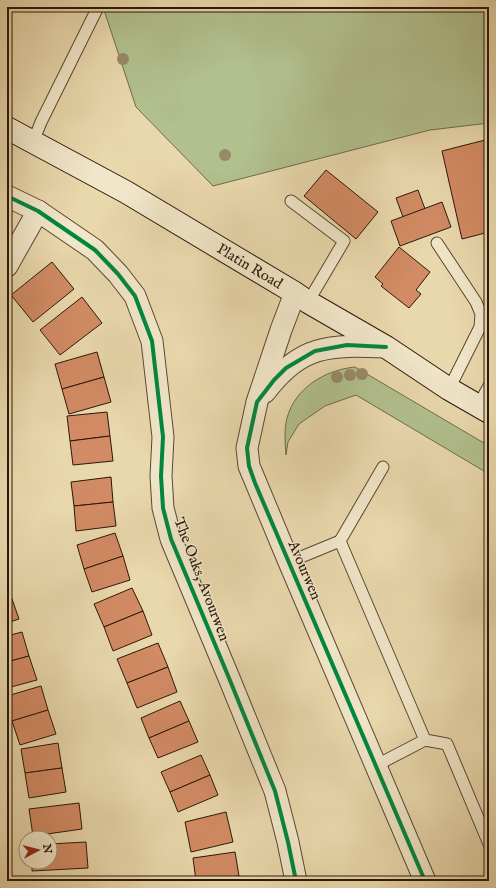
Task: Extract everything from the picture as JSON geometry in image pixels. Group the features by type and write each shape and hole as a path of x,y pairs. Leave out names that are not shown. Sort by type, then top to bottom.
{"main road":[{"name":"Platin Road","path":"7,128 126,192 386,347 449,389 483,409"}],"street":[{"name":"The Oaks, Avourwen","path":"7,196 38,211 95,250 118,274 135,296 152,341 163,437 161,476 162,508 171,539 275,792 296,881"},
{"path":"7,266 38,211"},
{"name":"Avourwen","path":"302,297 281,330 257,402 247,448 249,466 288,562 425,881"},
{"name":"Avourwen","path":"257,402 274,380 286,368 315,350 347,345 386,347"}],"lane":[{"path":"34,142 41,122 98,7"},
{"path":"291,201 344,241 302,297"},
{"path":"437,243 476,302 481,314 480,327 449,389"},
{"path":"483,409 489,386"},
{"path":"288,562 340,541 383,467"},
{"path":"340,541 425,740"},
{"path":"375,766 425,740 447,744 489,844"}],"green space":[{"path":"103,7 489,7 489,123 430,130 213,186 136,107"},
{"path":"355,367 489,446 489,474 356,395 325,406 299,424 288,442 286,455 285,436 287,418 291,407 304,389 313,382 333,372"}],"building":[{"path":"489,139 489,232 462,239 442,151"},
{"path":"326,170 378,212 356,239 304,196"},
{"path":"418,190 425,209 403,217 396,198"},
{"path":"442,202 451,227 400,246 391,221"},
{"path":"399,247 430,272 416,290 421,294 409,308 381,286 383,284 375,277"},
{"path":"52,262 74,289 33,322 11,295"},
{"path":"82,297 102,323 60,355 40,330"},
{"path":"97,352 104,377 62,389 55,364"},
{"path":"104,377 111,402 69,414 62,389"},
{"path":"107,412 110,436 70,441 67,416"},
{"path":"110,436 113,461 73,465 70,441"},
{"path":"111,477 113,502 74,506 71,482"},
{"path":"113,502 116,526 76,531 74,506"},
{"path":"115,533 123,556 84,569 77,545"},
{"path":"123,556 130,580 92,592 84,569"},
{"path":"132,588 143,611 104,627 94,604"},
{"path":"11,596 19,619 7,623 7,597"},
{"path":"143,611 152,635 113,651 104,627"},
{"path":"22,632 29,656 7,662 7,636"},
{"path":"158,643 168,667 127,683 117,659"},
{"path":"29,656 37,680 7,688 7,662"},
{"path":"168,667 177,692 137,708 127,683"},
{"path":"41,686 48,710 12,721 7,704 7,696"},
{"path":"180,701 189,721 149,738 141,718"},
{"path":"48,710 56,734 20,745 12,721"},
{"path":"189,721 198,742 158,758 149,738"},
{"path":"58,743 62,768 25,773 21,749"},
{"path":"201,755 210,775 170,792 161,772"},
{"path":"62,768 66,792 29,798 25,773"},
{"path":"210,775 218,795 178,812 170,792"},
{"path":"79,803 82,829 58,832 58,830 32,830 29,809"},
{"path":"226,812 233,842 191,852 185,822"},
{"path":"86,842 88,868 58,870 58,844"},
{"path":"235,852 239,876 196,881 193,858"}],"cycle path":[{"path":"7,196 38,211 95,250 118,274 135,296 152,341 163,437 161,476 163,508 171,539 275,791 296,881"},
{"path":"386,347 347,345 315,351 286,368 274,380 257,402 247,448 249,466 255,483 425,881"}]}
